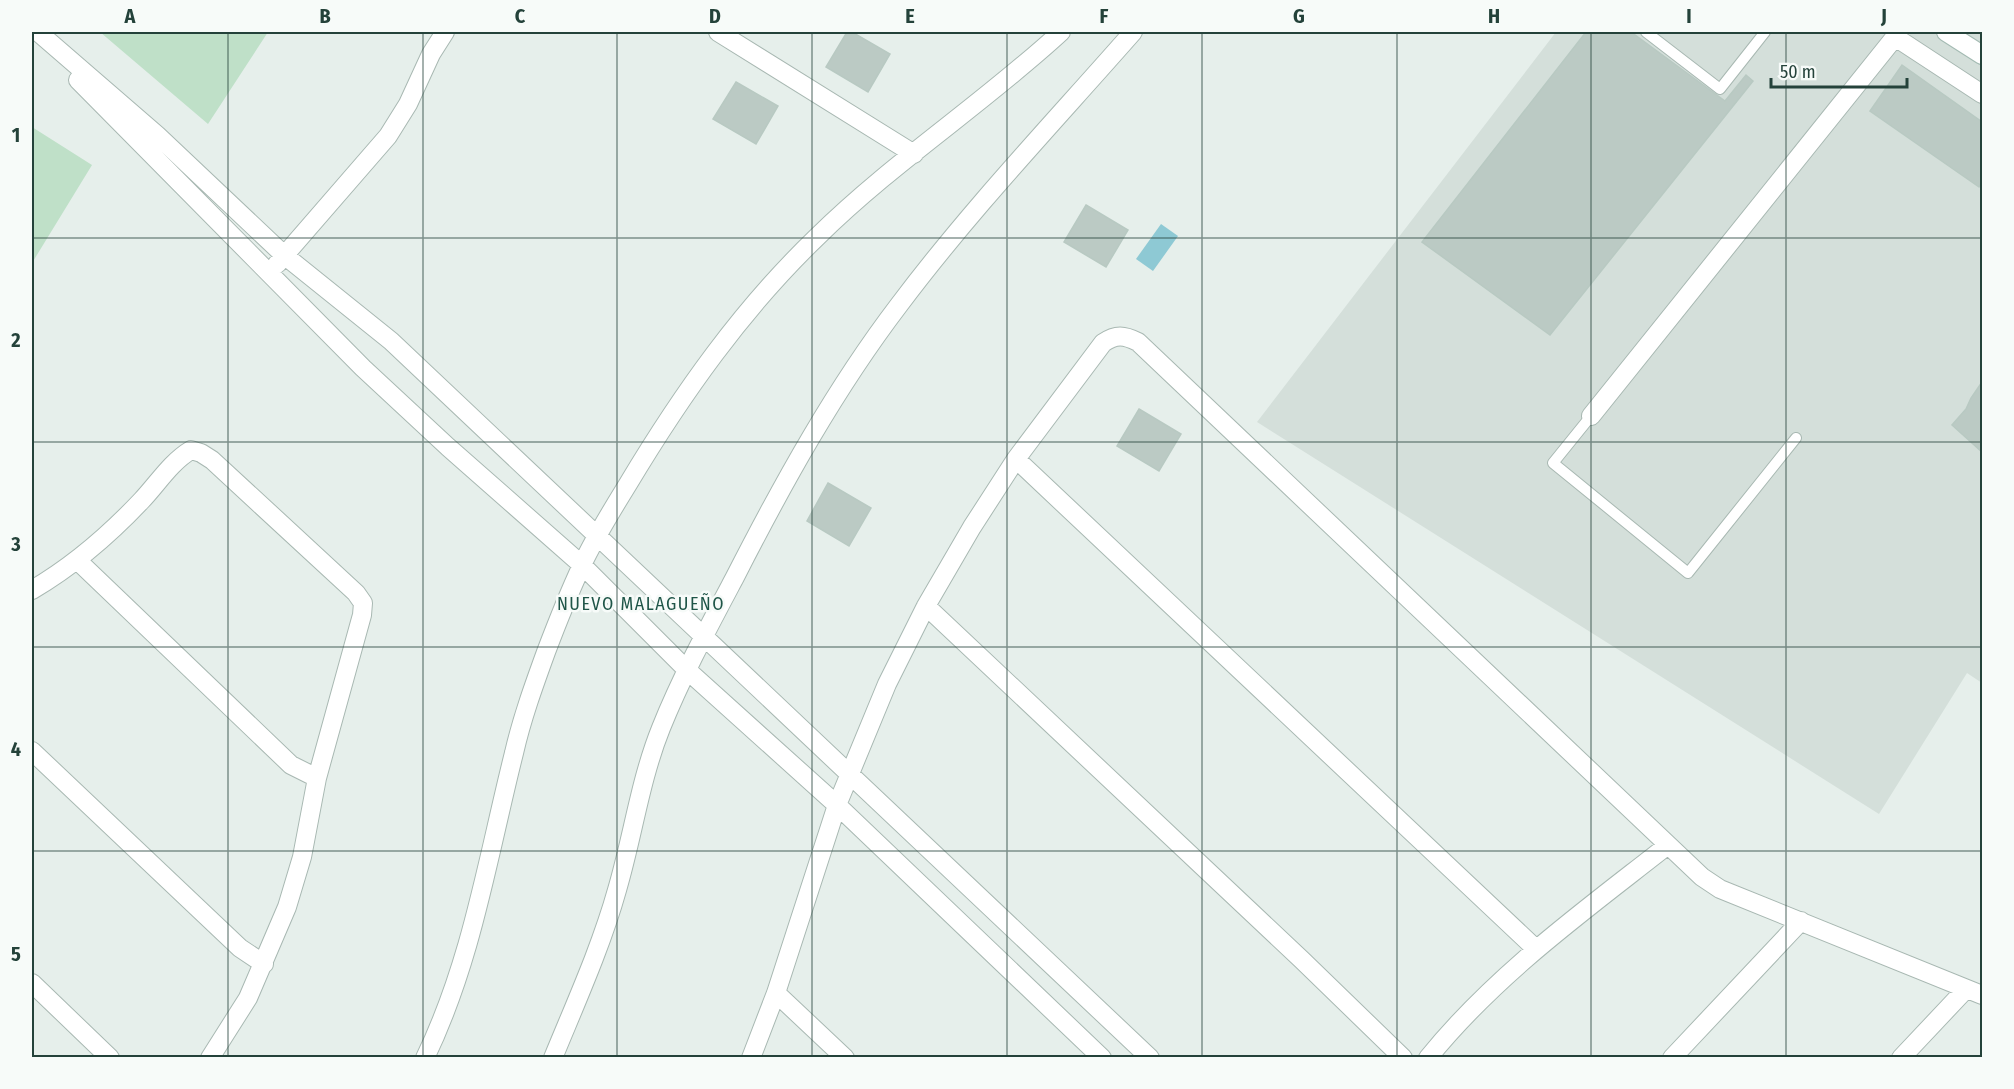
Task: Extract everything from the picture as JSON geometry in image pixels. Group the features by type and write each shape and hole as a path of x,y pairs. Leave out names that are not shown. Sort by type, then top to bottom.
{"street":[{"path":"36,32 157,135 284,255 391,341 1150,1058"},
{"path":"36,32 96,100 363,368 582,566 687,670 837,806 1102,1058"},
{"path":"269,272 388,136 408,104 431,54 445,32"},
{"path":"718,32 914,154"},
{"path":"425,1058 451,995 468,945 514,750 529,698 596,537 685,394 774,281 818,236 1061,32"},
{"path":"553,1058 585,982 620,881 646,770 661,728 704,636 788,478 871,343 929,266 1132,32"},
{"path":"1946,32 1983,55"},
{"path":"1591,416 1897,34 1983,94"},
{"path":"751,1058 776,993 837,806 887,684 926,606 972,527 1016,459 1103,344 1114,336 1126,336 1138,342 1702,877 1720,889 1975,992 1901,1058"},
{"path":"32,590 77,560 141,501 180,457 191,450 212,460 356,593 363,603 362,615 317,778 297,875 287,907 248,999 210,1058"},
{"path":"1016,459 1536,949"},
{"path":"77,560 291,765 317,778"},
{"path":"926,606 1293,951 1403,1058"},
{"path":"32,751 240,948 264,964"},
{"path":"1428,1058 1483,998 1536,949 1668,845"},
{"path":"1672,1058 1801,921"},
{"path":"32,983 110,1058"},
{"path":"776,993 845,1058"}],"lane":[{"path":"1646,32 1720,89 1765,32"},
{"path":"1591,416 1552,463 1688,573 1796,438"}],"shaded area":[{"path":"1556,32 1982,32 1982,683 1967,673 1879,814 1257,422"}],"green space":[{"path":"100,32 268,32 208,124"},
{"path":"32,127 92,165 32,263"}],"water":[{"path":"1161,224 1178,236 1153,271 1136,259"}],"building":[{"path":"847,32 852,32 890,54 868,92 826,67"},
{"path":"1586,32 1631,32 1725,101 1746,75 1753,81 1550,335 1422,242"},
{"path":"1902,65 1982,122 1982,181 1979,187 1870,111"},
{"path":"736,82 778,106 756,144 713,119"},
{"path":"1086,205 1128,230 1106,267 1064,242"},
{"path":"1982,382 1982,452 1952,425 1966,409"},
{"path":"1139,409 1181,434 1159,471 1117,446"},
{"path":"828,483 871,508 849,546 807,521"}],"district":[{"name":"NUEVO MALAGUEÑO","path":"641,604"}]}
